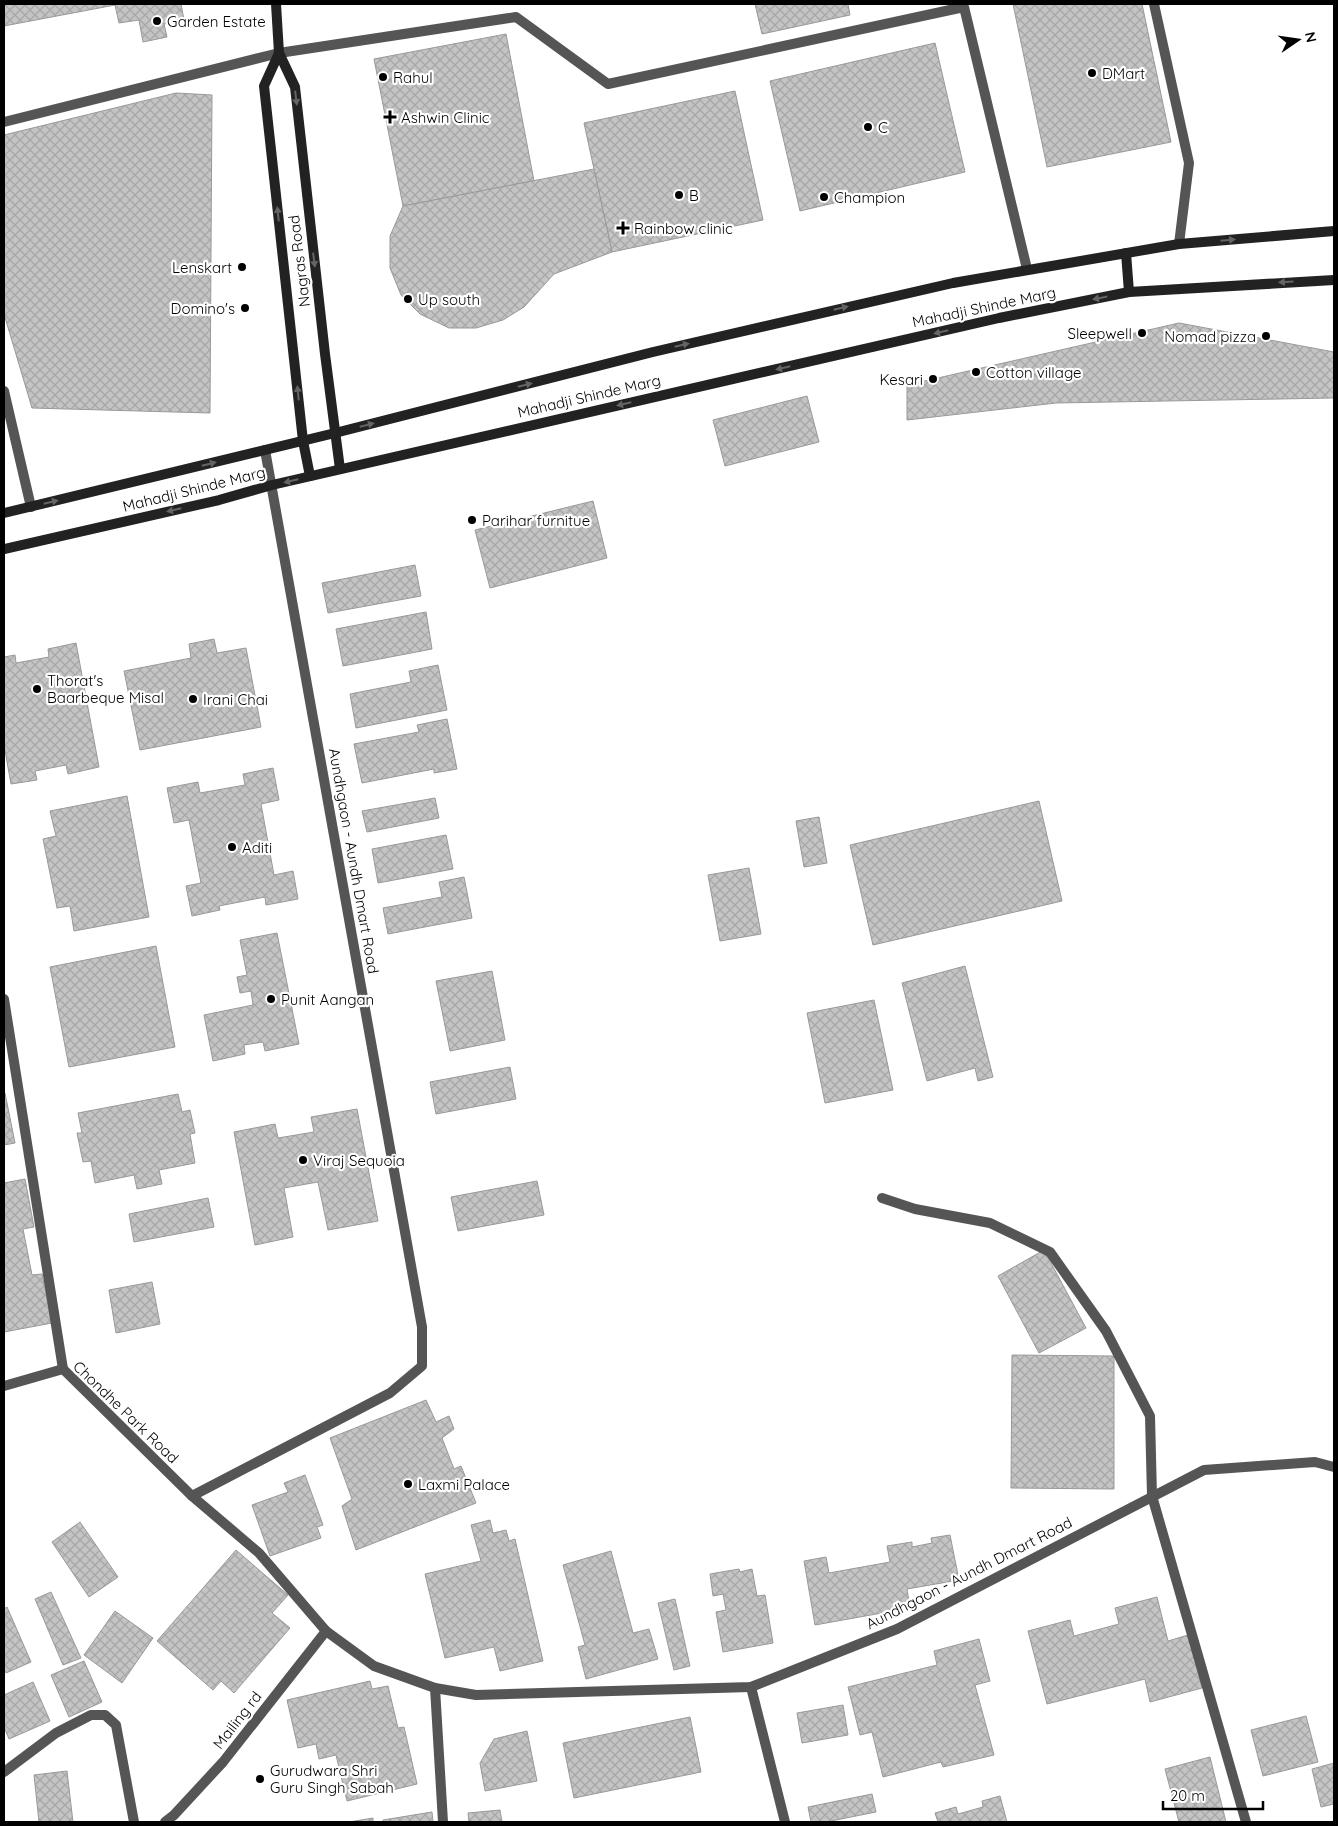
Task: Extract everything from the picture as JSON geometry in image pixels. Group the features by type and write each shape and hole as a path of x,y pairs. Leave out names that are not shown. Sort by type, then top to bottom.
{"main road":[{"name":"Nagras Road","path":"276,4 279,53 295,87 340,470"},
{"name":"Nagras Road","path":"279,53 264,86 303,441"},
{"name":"Mahadji Shinde Marg","path":"4,513 303,441 653,352 943,285 1179,244 1334,231"},
{"path":"1126,253 1129,292"},
{"name":"Mahadji Shinde Marg","path":"4,548 220,500 310,476 980,323 1129,292 1334,280"},
{"path":"303,441 310,476"}],"street":[{"path":"1154,4 1189,163 1179,244"},
{"path":"4,122 279,53 516,17 608,84 964,7 1027,269"},
{"path":"4,390 31,507"},
{"name":"Aundhgaon - Aundh Dmart Road","path":"192,1496 390,1393 422,1366 422,1327 266,450"},
{"path":"4,999 63,1369"},
{"path":"882,1198 915,1209 990,1223 1050,1252 1106,1332 1150,1416 1152,1496 1246,1822"},
{"name":"Chondhe Park Road","path":"4,1386 63,1369 192,1496 259,1554 326,1631"},
{"name":"Aundhgaon - Aundh Dmart Road","path":"326,1631 374,1666 435,1688 476,1695 751,1686 897,1629 1204,1470 1315,1462 1333,1465"},
{"name":"Mailing rd","path":"165,1822 174,1815 223,1762 326,1631"},
{"path":"751,1686 785,1822"},
{"path":"435,1688 444,1822"},
{"path":"4,1772 56,1733 92,1715 105,1715 116,1725 134,1822"}],"building":[{"name":"Garden Estate","path":"4,4 181,4 184,20 164,24 167,37 143,42 139,20 119,23 115,5 4,26"},
{"path":"755,4 848,4 850,15 762,34"},
{"name":"DMart","path":"1013,4 1142,4 1171,142 1047,167"},
{"path":"506,34 534,181 403,206 374,59"},
{"name":"C","path":"935,43 965,172 800,211 770,81"},
{"name":"B","path":"735,91 763,220 612,252 584,123"},
{"path":"176,93 212,95 210,413 32,408 4,314 4,135"},
{"path":"594,169 612,252 554,274 524,307 503,320 476,328 449,328 420,314 401,295 390,268 390,236 403,206"},
{"path":"1179,323 1334,352 1334,398 1056,403 907,420 907,385"},
{"path":"807,396 819,442 725,466 713,420"},
{"path":"593,501 607,558 490,588 475,530"},
{"path":"415,565 421,596 328,613 322,583"},
{"path":"426,612 432,649 343,666 336,629"},
{"name":"Irani Chai","path":"214,639 217,653 246,648 261,727 140,750 124,671 191,658 189,644"},
{"path":"76,643 99,767 68,774 66,765 35,771 37,780 11,784 4,745 4,657 15,655 16,663 49,657 48,649"},
{"path":"438,665 447,710 356,728 350,694 411,682 409,671"},
{"path":"447,719 457,769 434,773 434,769 362,783 354,744 419,732 417,725"},
{"name":"Aditi","path":"273,768 279,800 261,804 274,875 293,871 298,899 266,905 265,897 219,906 220,910 192,916 186,886 201,883 189,820 174,823 167,788 198,782 200,793 245,785 243,774"},
{"path":"127,796 149,917 74,931 70,906 57,908 43,839 56,836 50,811"},
{"path":"435,798 439,818 367,832 362,811"},
{"path":"1039,801 1062,901 873,945 850,845"},
{"path":"819,817 827,863 804,867 796,821"},
{"path":"446,835 453,869 378,883 372,849"},
{"path":"749,868 761,934 720,941 708,875"},
{"path":"464,877 472,918 388,934 383,908 442,897 439,882"},
{"name":"Punit Aangan","path":"277,933 299,1044 265,1051 263,1042 244,1045 245,1054 213,1061 204,1015 253,1005 251,991 240,993 237,977 247,975 240,940"},
{"path":"156,946 175,1047 69,1067 50,967"},
{"path":"965,966 993,1077 978,1081 975,1068 927,1081 902,983"},
{"path":"492,971 505,1040 450,1051 436,981"},
{"path":"874,1000 893,1090 825,1103 807,1013"},
{"path":"510,1067 516,1099 436,1114 430,1082"},
{"path":"4,1093 15,1143 4,1145"},
{"path":"178,1094 182,1112 190,1110 195,1133 190,1134 195,1163 159,1170 162,1184 137,1189 134,1175 95,1183 91,1161 83,1162 77,1133 82,1133 78,1113"},
{"name":"Viraj Sequoia","path":"357,1109 378,1221 328,1230 318,1182 284,1188 293,1237 255,1245 234,1132 275,1124 278,1138 314,1132 311,1117"},
{"path":"25,1179 34,1227 23,1229 32,1275 42,1274 52,1323 4,1332 4,1183"},
{"path":"537,1181 544,1215 458,1231 451,1197"},
{"path":"208,1198 214,1227 134,1242 129,1214"},
{"path":"1044,1250 1086,1328 1039,1353 998,1276"},
{"path":"152,1282 160,1324 116,1333 109,1290"},
{"path":"1012,1355 1114,1356 1114,1489 1011,1488"},
{"name":"Laxmi Palace","path":"426,1400 436,1422 449,1416 454,1429 442,1438 454,1469 461,1466 476,1503 356,1550 342,1506 352,1499 330,1438"},
{"path":"305,1475 323,1525 317,1527 321,1538 270,1556 252,1505 288,1492 284,1483"},
{"path":"490,1520 493,1533 506,1530 509,1541 515,1539 543,1661 500,1671 494,1647 445,1658 425,1574 481,1561 471,1525"},
{"path":"80,1522 118,1577 89,1597 52,1542"},
{"path":"950,1535 959,1580 907,1589 910,1608 815,1625 804,1561 826,1557 829,1573 890,1562 887,1546 912,1542 912,1547 932,1543 931,1538"},
{"path":"236,1550 288,1595 272,1613 290,1628 234,1693 221,1681 213,1690 157,1641"},
{"path":"611,1551 633,1633 649,1629 658,1659 586,1679 578,1647 585,1645 563,1565"},
{"path":"739,1569 740,1572 752,1569 757,1596 765,1595 773,1643 723,1652 716,1612 726,1610 723,1594 713,1596 710,1574"},
{"path":"51,1592 81,1658 63,1665 35,1599"},
{"path":"1157,1597 1168,1641 1188,1635 1202,1688 1150,1702 1145,1679 1047,1704 1028,1631 1070,1620 1074,1636 1119,1624 1115,1608"},
{"path":"675,1599 690,1666 674,1670 658,1603"},
{"path":"7,1607 31,1662 6,1673 4,1669 4,1609"},
{"path":"115,1611 153,1638 122,1683 84,1655"},
{"path":"979,1639 990,1681 975,1685 994,1755 943,1767 941,1762 883,1777 872,1732 860,1735 848,1687 937,1665 934,1651"},
{"path":"84,1661 102,1702 69,1717 51,1675"},
{"path":"370,1681 372,1689 388,1686 398,1728 404,1727 417,1784 347,1801 336,1755 319,1759 316,1744 298,1748 287,1700"},
{"path":"33,1682 50,1721 9,1739 4,1727 4,1695"},
{"path":"843,1705 848,1735 802,1743 797,1713"},
{"path":"1306,1716 1318,1762 1263,1776 1251,1730"},
{"path":"690,1717 701,1772 574,1798 563,1743"},
{"path":"527,1731 537,1781 485,1791 480,1763 494,1739"},
{"path":"1210,1757 1226,1822 1179,1822 1165,1769"},
{"path":"1334,1763 1334,1804 1321,1807 1312,1769"},
{"path":"67,1771 73,1822 39,1822 34,1775"},
{"path":"872,1794 876,1812 826,1822 811,1822 808,1807"},
{"path":"1000,1796 1007,1822 938,1822 935,1813 956,1807 958,1814 983,1807 982,1801"},
{"path":"500,1810 502,1822 469,1822 468,1813"},
{"path":"432,1812 433,1822 383,1822 383,1820"},
{"path":"373,1818 373,1822 349,1822"}],"place":[{"name":"Garden Estate","path":"157,21"},
{"name":"DMart","path":"1092,73"},
{"name":"Rahul","path":"383,77"},
{"name":"Ashwin Clinic","path":"390,117"},
{"name":"C","path":"868,127"},
{"name":"B","path":"679,195"},
{"name":"Champion","path":"824,197"},
{"name":"Rainbow clinic","path":"623,228"},
{"name":"Lenskart","path":"242,267"},
{"name":"Up south","path":"408,299"},
{"name":"Domino's","path":"245,308"},
{"name":"Sleepwell","path":"1142,333"},
{"name":"Nomad pizza","path":"1266,336"},
{"name":"Cotton village","path":"976,372"},
{"name":"Kesari","path":"933,379"},
{"name":"Parihar furnitue","path":"472,520"},
{"name":"Thorat's Baarbeque Misal","path":"37,689"},
{"name":"Irani Chai","path":"193,699"},
{"name":"Aditi","path":"232,847"},
{"name":"Punit Aangan","path":"271,999"},
{"name":"Viraj Sequoia","path":"303,1160"},
{"name":"Laxmi Palace","path":"408,1484"},
{"name":"Gurudwara Shri Guru Singh Sabah","path":"260,1779"}]}
